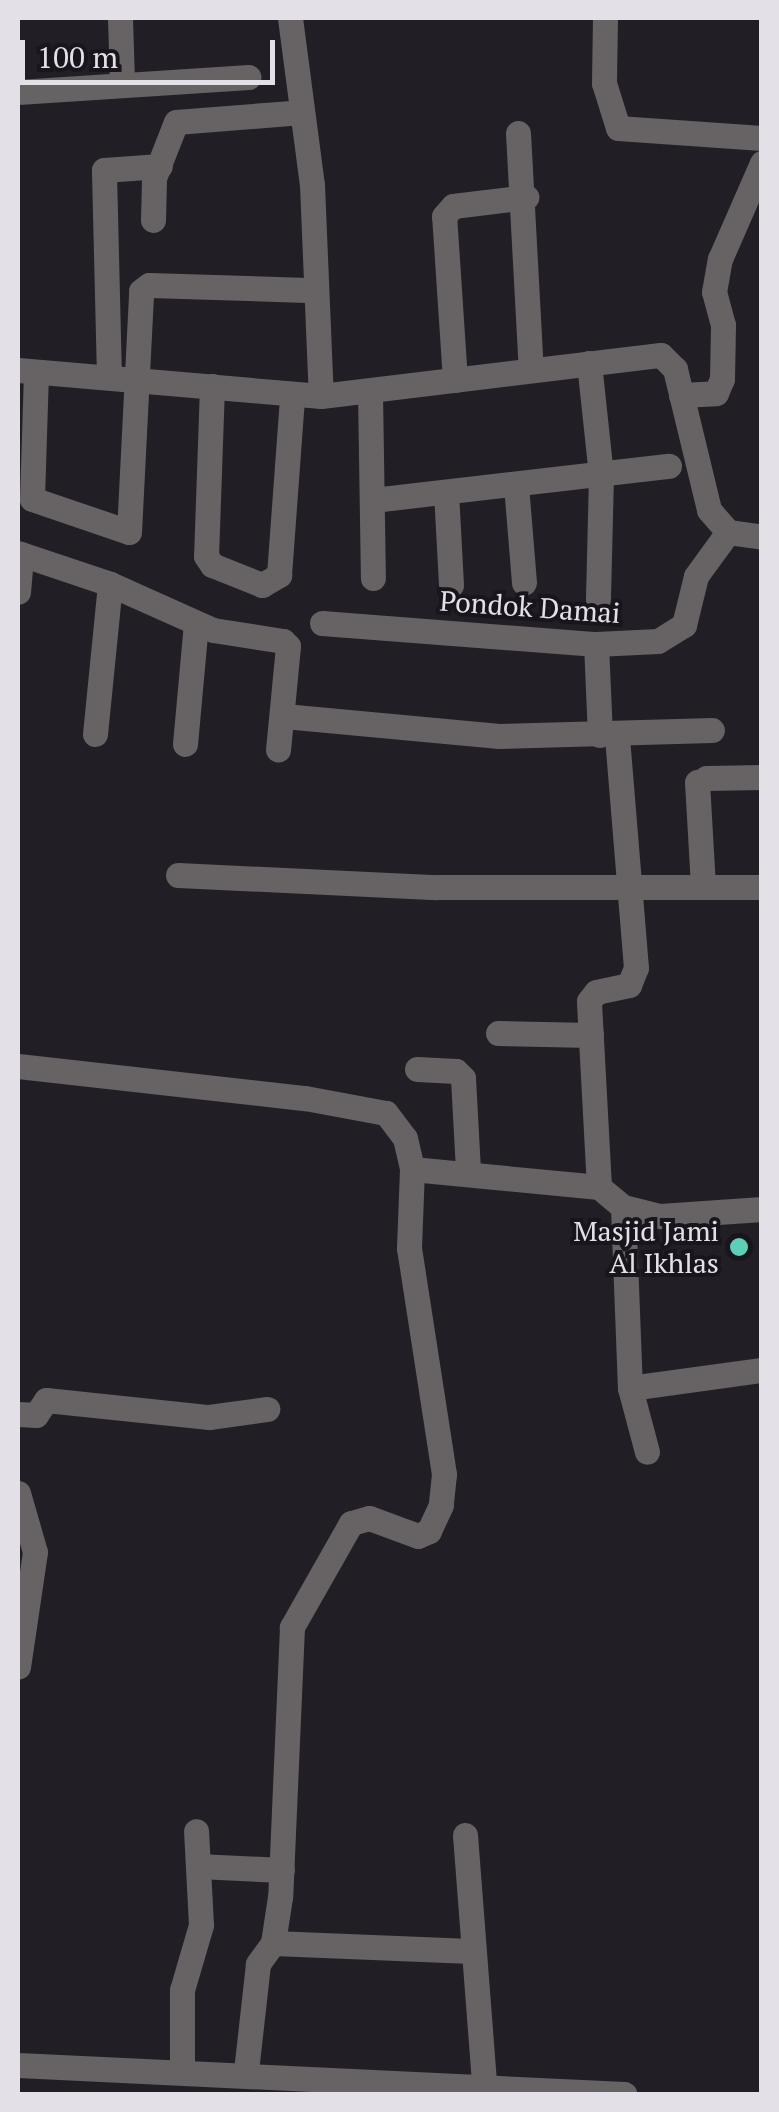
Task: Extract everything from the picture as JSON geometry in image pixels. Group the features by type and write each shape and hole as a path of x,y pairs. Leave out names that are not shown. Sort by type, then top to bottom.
{"street":[{"path":"120,18 122,82"},
{"path":"290,18 315,220 320,396"},
{"path":"605,18 604,83 618,128 762,138"},
{"path":"18,92 122,82 248,78"},
{"path":"153,220 154,178 176,122 302,112"},
{"path":"518,133 526,197 531,370"},
{"path":"682,395 716,394 722,379 723,325 714,292 720,259 762,163"},
{"path":"160,166 104,170 122,378 129,532 32,499 27,371 122,378 212,386 292,396 320,396 661,355 675,370 692,463 709,510 728,532 762,537"},
{"path":"455,380 444,216 453,206 526,197"},
{"path":"122,378 144,288 308,290"},
{"path":"589,363 601,475 598,598"},
{"path":"212,386 208,561 272,583 280,575 292,396"},
{"path":"370,392 373,578"},
{"path":"373,500 669,466"},
{"path":"516,485 524,583"},
{"path":"446,492 450,584"},
{"name":"Pondok Damai","path":"322,623 596,644 672,637 684,624 696,576 728,532"},
{"path":"18,592 20,553 110,584 196,623 288,646 278,750"},
{"path":"95,734 110,584"},
{"path":"185,744 196,623"},
{"path":"596,644 635,975 624,988 591,997 599,1186"},
{"path":"284,716 499,736 712,730"},
{"path":"703,884 701,780 762,777"},
{"path":"178,875 436,887 762,887"},
{"path":"498,1033 591,1035"},
{"path":"18,1066 386,1114 406,1138 412,1169 409,1248 444,1474 441,1505 429,1531 418,1536 359,1518 292,1627 287,1647 282,1870 273,1943 258,1964 246,2071"},
{"path":"416,1069 456,1071 463,1078 468,1170"},
{"path":"412,1169 468,1170 599,1186 623,1207 660,1216 762,1209"},
{"path":"623,1207 630,1388 647,1452"},
{"path":"630,1388 762,1370"},
{"path":"18,1414 36,1414 46,1400 209,1417 267,1409"},
{"path":"18,1493 36,1552 18,1666"},
{"path":"182,2069 182,1990 201,1925 196,1831"},
{"path":"465,1834 484,2084"},
{"path":"198,1866 282,1870"},
{"path":"273,1943 471,1951"},
{"path":"18,2065 246,2071 624,2094"},
{"path":"101,2067 102,2094"}],"place":[{"name":"Masjid Jami Al Ikhlas","path":"739,1247"}]}
